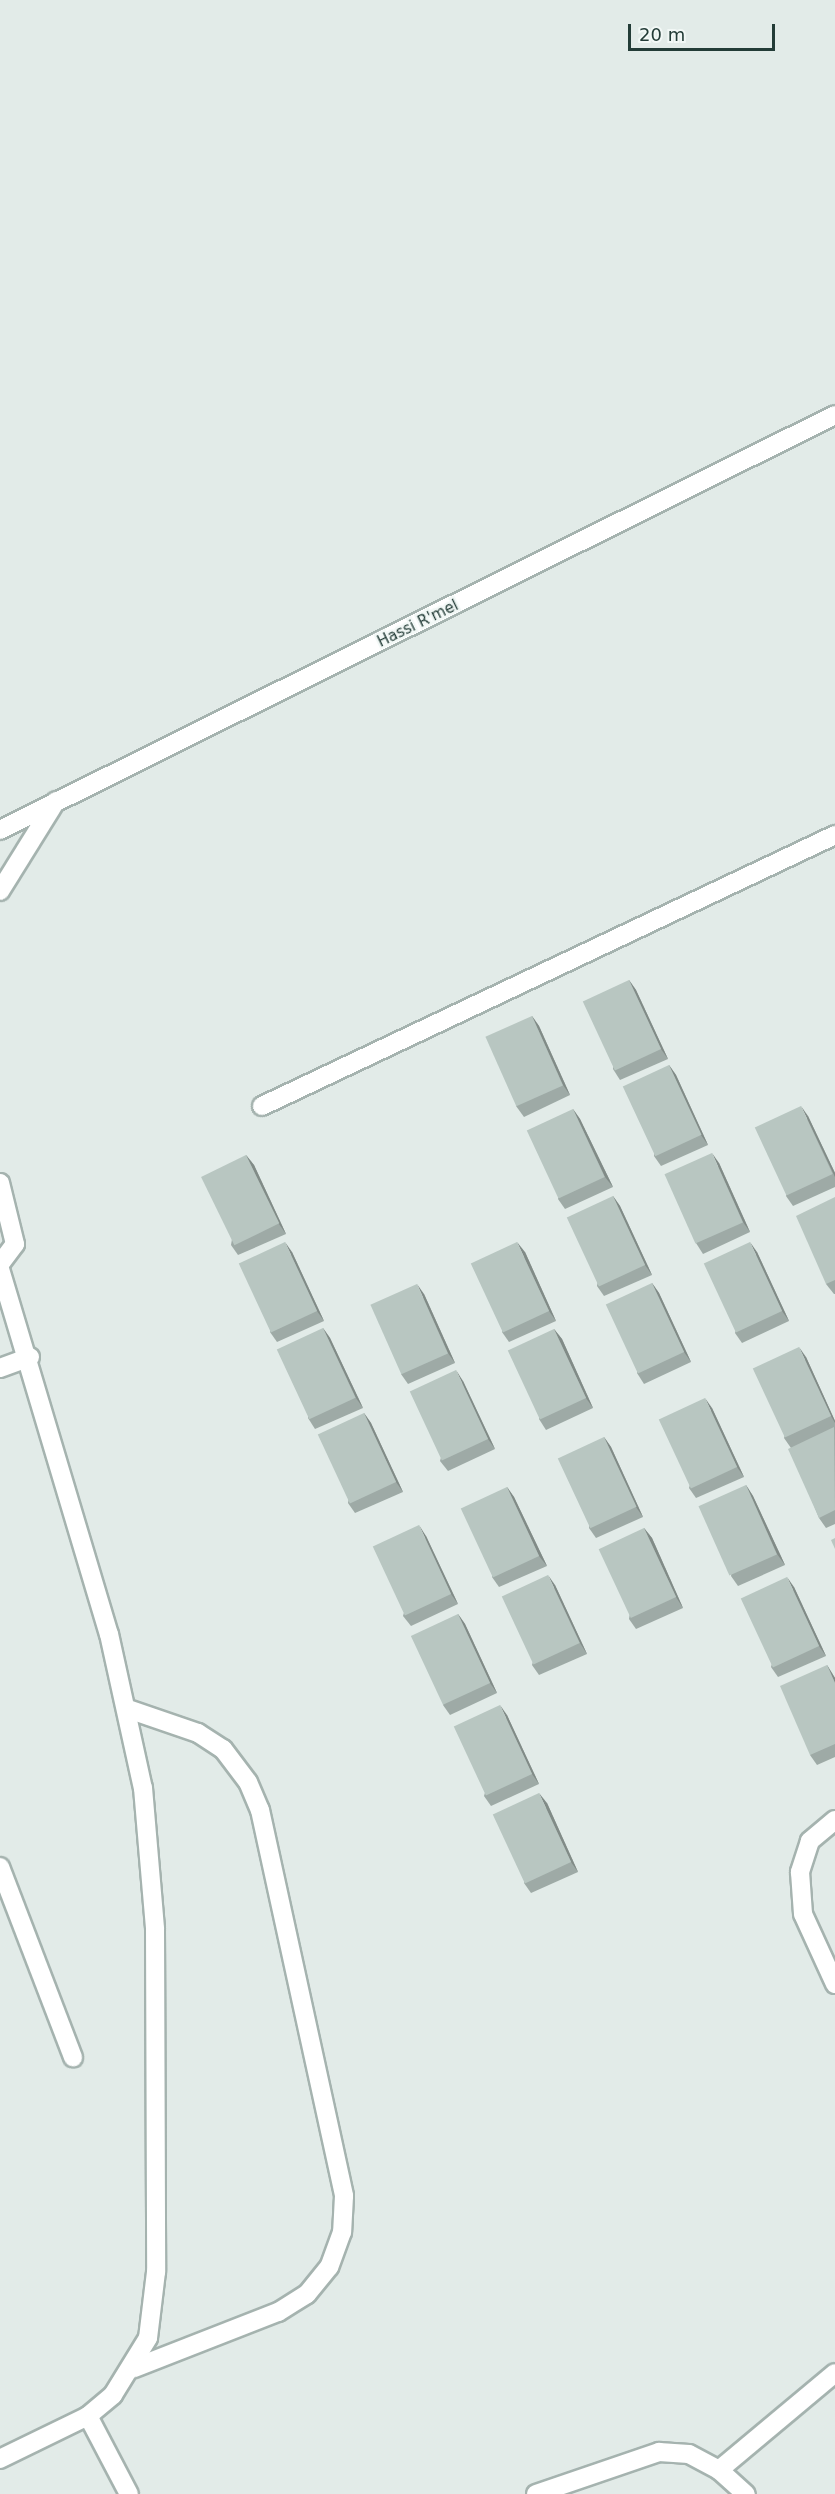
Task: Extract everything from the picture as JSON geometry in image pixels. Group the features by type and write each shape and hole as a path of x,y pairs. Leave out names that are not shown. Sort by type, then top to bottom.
{"street":[{"name":"Hassi R'mel","path":"0,830 835,415"},
{"path":"0,891 56,801"},
{"path":"262,1106 835,835"},
{"path":"0,1183 15,1244 0,1264"},
{"path":"0,1269 30,1357 128,1709 143,1788 155,1929 156,2305 134,2368 88,2416 0,2459"},
{"path":"0,1368 30,1357"},
{"path":"128,1709 198,1733 223,1749 248,1782 260,1810 344,2196 339,2241 329,2267 307,2294 278,2312 134,2368"},
{"path":"835,1820 810,1841 800,1872 803,1914 835,1984"},
{"path":"0,1867 74,2057"},
{"path":"719,2470 835,2373"},
{"path":"88,2416 129,2494"},
{"path":"536,2494 659,2452 689,2454 719,2470 746,2494"}],"building":[{"path":"629,980 661,1049 615,1070 583,1002"},
{"path":"532,1016 563,1085 516,1106 485,1037"},
{"path":"669,1065 702,1135 655,1156 623,1087"},
{"path":"801,1106 833,1174 786,1196 755,1128"},
{"path":"573,1109 605,1177 558,1199 527,1131"},
{"path":"712,1153 743,1222 695,1244 664,1174"},
{"path":"246,1155 279,1223 234,1245 201,1177"},
{"path":"613,1196 645,1265 599,1286 567,1218"},
{"path":"835,1197 835,1280 826,1284 796,1216"},
{"path":"285,1242 317,1311 271,1332 239,1264"},
{"path":"517,1242 549,1311 503,1332 471,1264"},
{"path":"750,1242 782,1311 736,1332 704,1264"},
{"path":"652,1283 684,1352 638,1373 606,1305"},
{"path":"417,1284 448,1353 401,1374 370,1305"},
{"path":"323,1328 356,1398 309,1419 277,1350"},
{"path":"554,1329 586,1398 540,1419 508,1351"},
{"path":"799,1347 831,1416 785,1437 753,1369"},
{"path":"456,1370 488,1439 442,1460 410,1392"},
{"path":"705,1398 737,1467 691,1488 659,1420"},
{"path":"364,1413 396,1482 350,1503 318,1435"},
{"path":"834,1427 835,1510 819,1518 788,1449"},
{"path":"604,1437 637,1507 590,1528 558,1459"},
{"path":"746,1485 777,1554 729,1576 698,1506"},
{"path":"507,1487 539,1556 493,1577 461,1509"},
{"path":"419,1525 451,1594 405,1615 373,1547"},
{"path":"644,1528 676,1597 631,1618 599,1549"},
{"path":"548,1575 580,1643 533,1665 502,1597"},
{"path":"787,1577 819,1646 773,1667 741,1599"},
{"path":"458,1614 490,1683 443,1705 411,1636"},
{"path":"827,1665 835,1683 835,1744 810,1755 780,1686"},
{"path":"500,1705 532,1774 486,1795 454,1727"},
{"path":"539,1793 571,1862 525,1883 493,1815"}]}
